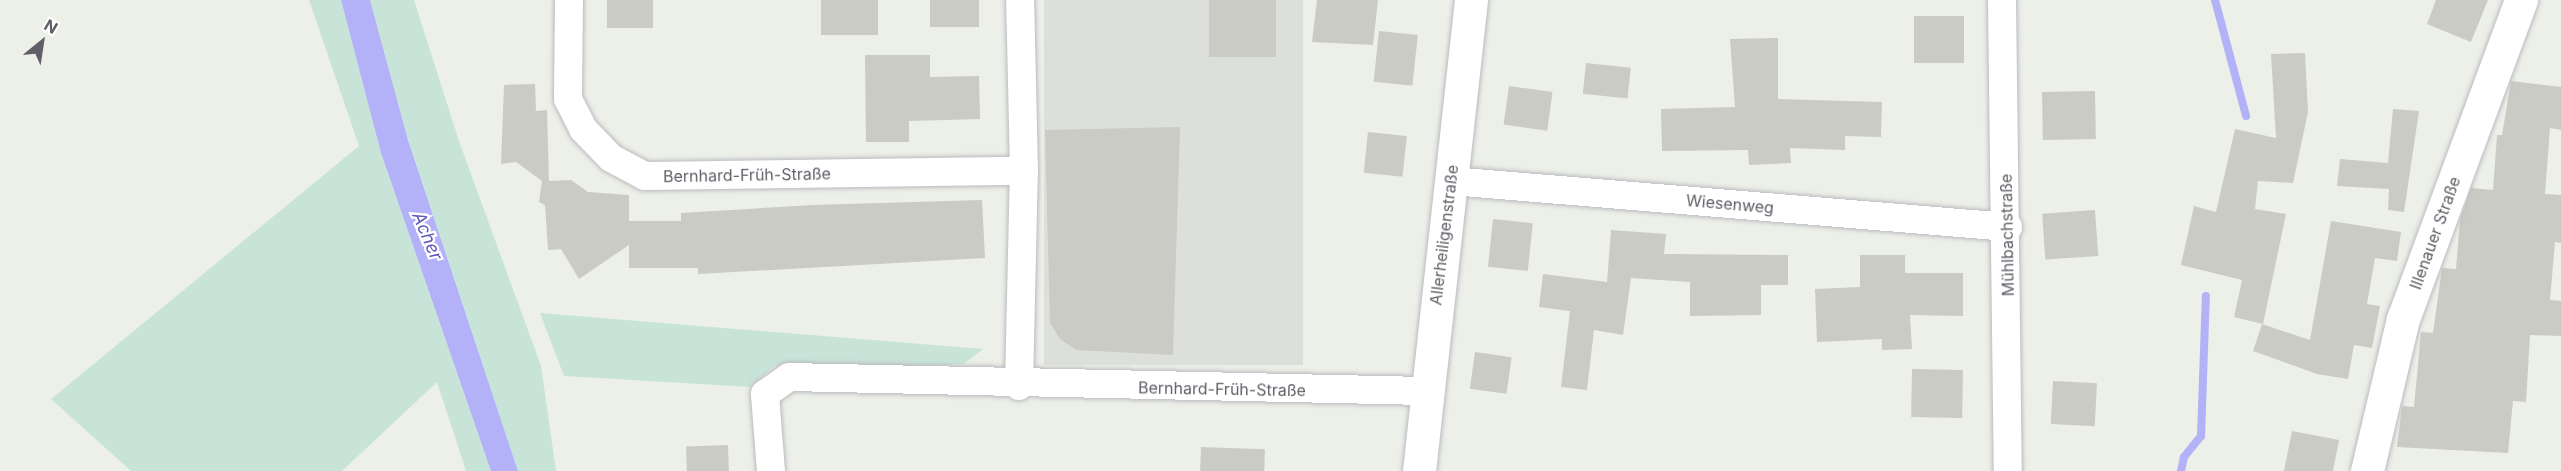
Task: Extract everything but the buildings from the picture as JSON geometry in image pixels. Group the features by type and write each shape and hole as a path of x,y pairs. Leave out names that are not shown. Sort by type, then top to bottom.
{"main road":[{"name":"Allerheiligenstraße","path":"1419,471 1426,391 1471,0"},
{"name":"Illenauer Straße","path":"2367,471 2403,319 2521,0"}],"street":[{"name":"Bernhard-Früh-Straße","path":"569,0 568,99 583,129 611,158 645,176 1024,171"},
{"path":"1019,386 1024,171 1020,0"},
{"name":"Mühlbachstraße","path":"2002,0 2008,227 2008,471"},
{"name":"Wiesenweg","path":"1451,181 2008,227"},
{"name":"Bernhard-Früh-Straße","path":"771,471 765,394 789,377 1019,386 1426,391"}],"shaded area":[{"path":"1044,0 1303,0 1303,365 1044,365"}],"green space":[{"path":"309,0 341,0 381,153 491,471 466,471 437,382 342,471 131,471 51,399 359,146"},
{"path":"370,0 414,0 459,141 541,366 556,471 518,471 408,140"},
{"path":"540,313 983,349 964,364 923,367 913,374 774,366 750,387 564,376"}],"water":[{"name":"Acher","path":"341,0 370,0 408,140 518,471 491,471 381,153"}],"waterway":[{"path":"2215,0 2246,116"},
{"path":"2181,471 2184,457 2201,436 2206,296"}]}
